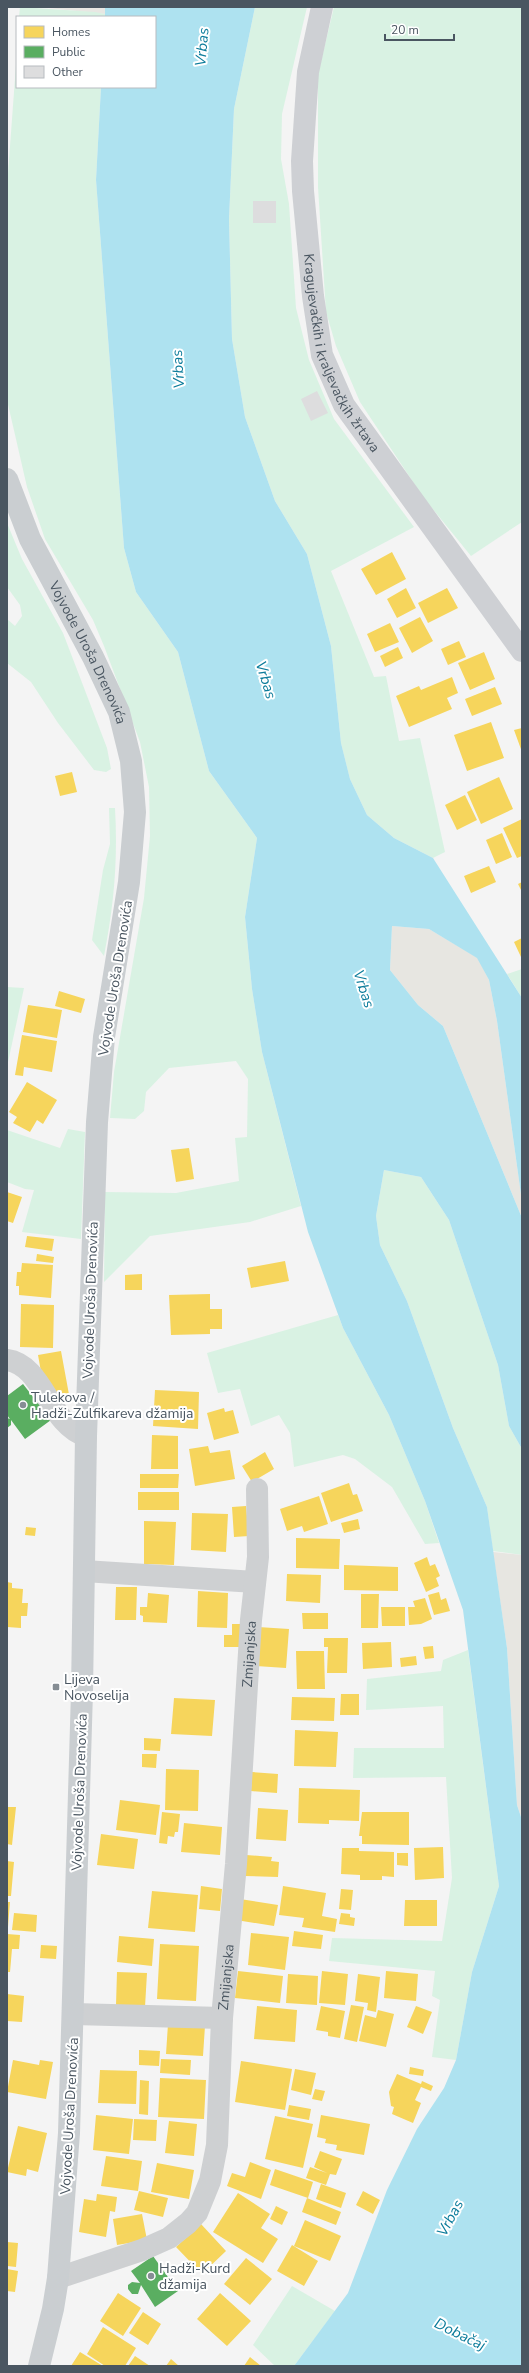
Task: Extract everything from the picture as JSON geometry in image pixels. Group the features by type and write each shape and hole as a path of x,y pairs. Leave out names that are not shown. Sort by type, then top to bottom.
{"main road":[{"name":"Vojvode Uroša Drenovića","path":"7,478 30,539 93,657 119,712 128,744 134,784 132,861 104,1037 97,1122 86,1436 74,2014 67,2182 58,2278 53,2309 39,2366"}],"street":[{"name":"Kragujevačkih i kraljevačkih žrtava","path":"322,7 308,72 302,191 313,296 322,355 344,405 522,651"},
{"path":"7,1360 22,1365 34,1378 62,1418 74,1430 86,1436"},
{"name":"Zmijanjska","path":"58,2278 142,2250 169,2238 188,2224 197,2213 210,2181 217,2145 222,2018 236,1864 255,1582 258,1557 259,1527 257,1489"},
{"path":"84,1572 255,1582"},
{"path":"74,2014 222,2018"}],"shaded area":[{"path":"39,7 105,7 105,14"}],"green space":[{"path":"20,7 105,14 105,16 19,16"},
{"path":"255,7 307,7 282,114 281,159 289,204 296,308 309,360 334,419 414,527 331,571 374,677 386,676 399,741 420,738 445,852 433,858 394,838 367,815 350,779 341,743 331,646 307,554 275,501 245,417 232,339 229,219 234,109"},
{"path":"334,7 522,7 522,522 471,556 423,497 360,402 336,346 326,312 318,187 318,74"},
{"path":"16,65 16,88 101,88 96,180 124,548 136,592 178,652 209,771 257,838 245,917 252,989 262,1052 301,1206 250,1222 150,1236 104,1282 105,1192 176,1193 239,1181 235,1138 247,1137 248,1079 236,1061 169,1068 146,1092 144,1111 135,1119 110,1118 114,1072 144,898 150,836 149,787 140,742 104,646 93,620 45,539 27,487 7,400 7,187"},
{"path":"7,523 22,559 63,633 107,748 111,769 106,772 94,770 58,723 31,682 7,663 7,619 15,626 22,616 20,605 7,587"},
{"path":"109,808 115,808 116,846 113,900 104,956 92,940 103,870 110,844"},
{"path":"522,969 522,998 507,974"},
{"path":"7,987 24,988 7,1067"},
{"path":"68,1129 85,1132 81,1239 22,1232 34,1190 25,1189 7,1182 7,1130 60,1148"},
{"path":"384,1170 421,1177 449,1220 498,1365 509,1426 522,1449 522,1555 493,1551 487,1507 453,1428 407,1301 380,1245 376,1216"},
{"path":"338,1315 343,1328 389,1415 425,1501 439,1543 425,1544 392,1487 355,1459 343,1455 294,1467 290,1433 279,1415 251,1426 240,1389 218,1393 207,1353"},
{"path":"468,1650 499,1886 472,1972 456,2060 432,2057 440,2000 432,1996 435,1971 329,1961 332,1938 442,1941 452,1878 446,1777 353,1778 354,1748 444,1748 443,1706 366,1710 367,1679 441,1671 443,1660"},
{"path":"292,2286 335,2311 294,2366 275,2366 253,2345"}],"sand":[{"path":"392,926 429,929 478,958 489,980 497,1021 522,1202 522,1218 443,1026 418,1005 390,970"},
{"path":"493,1552 522,1555 522,1820 517,1805 507,1648"}],"water":[{"path":"105,7 255,7 234,109 229,219 232,339 245,417 275,501 307,554 331,646 341,743 350,779 367,815 394,838 433,858 522,998 522,1202 497,1021 489,980 477,958 429,929 392,926 390,970 418,1005 443,1026 522,1218 522,1449 509,1426 498,1365 449,1220 421,1177 384,1170 376,1216 380,1245 407,1301 453,1428 487,1507 507,1648 517,1805 522,1820 522,2366 294,2366 348,2293 387,2190 417,2129 444,2088 456,2060 472,1972 499,1886 463,1610 425,1501 389,1415 343,1328 308,1232 262,1052 252,989 245,917 257,838 209,771 178,652 136,592 124,548 96,180 101,88 156,88 156,16 105,16"}],"building: Homes":[{"path":"392,552 406,579 376,595 361,569"},
{"path":"406,588 416,608 397,618 387,599"},
{"path":"447,588 458,608 428,623 418,603"},
{"path":"420,617 433,641 412,653 399,628"},
{"path":"390,623 399,642 375,652 367,634"},
{"path":"459,641 466,657 448,665 441,649"},
{"path":"398,647 403,658 385,667 380,656"},
{"path":"484,652 495,679 470,690 458,663"},
{"path":"452,677 458,693 447,698 452,709 409,727 396,696 419,686 421,690"},
{"path":"495,687 502,704 472,716 465,699"},
{"path":"491,722 504,758 467,771 454,735"},
{"path":"522,728 522,752 514,730"},
{"path":"72,772 77,792 60,796 55,776"},
{"path":"499,777 513,809 481,824 467,792"},
{"path":"465,795 477,820 457,830 445,805"},
{"path":"522,819 522,856 517,858 503,828"},
{"path":"502,833 512,857 496,864 486,840"},
{"path":"489,866 496,882 471,893 464,876"},
{"path":"522,882 522,892 518,884"},
{"path":"522,938 522,957 521,957 514,942"},
{"path":"59,991 85,999 81,1013 55,1006"},
{"path":"28,1005 62,1010 57,1038 23,1032"},
{"path":"22,1035 57,1041 52,1072 24,1067 23,1076 15,1075"},
{"path":"27,1082 57,1100 43,1124 37,1120 30,1132 13,1123 17,1117 9,1112"},
{"path":"189,1148 194,1179 176,1182 171,1150"},
{"path":"7,1192 22,1197 13,1223 7,1221"},
{"path":"27,1236 54,1239 52,1251 25,1247"},
{"path":"37,1254 54,1257 53,1263 36,1261"},
{"path":"285,1261 289,1281 251,1288 247,1268"},
{"path":"22,1263 53,1265 51,1298 19,1295 19,1286 16,1286 17,1272 21,1272"},
{"path":"142,1274 142,1290 125,1290 125,1275"},
{"path":"210,1294 210,1309 222,1309 222,1329 210,1329 210,1334 171,1335 169,1295"},
{"path":"21,1304 54,1305 53,1348 20,1347"},
{"path":"61,1351 70,1400 56,1402 43,1383 38,1355"},
{"path":"155,1390 199,1392 198,1429 153,1426"},
{"path":"224,1408 225,1412 233,1410 239,1433 214,1440 207,1413"},
{"path":"152,1435 178,1436 178,1469 151,1469"},
{"path":"208,1446 210,1453 230,1450 235,1479 195,1486 189,1449"},
{"path":"265,1452 274,1469 252,1482 242,1466"},
{"path":"140,1474 179,1474 178,1488 140,1488"},
{"path":"349,1483 353,1495 357,1494 363,1511 331,1522 321,1493"},
{"path":"138,1492 179,1492 179,1510 138,1510"},
{"path":"319,1496 328,1524 304,1532 302,1526 287,1531 280,1509"},
{"path":"246,1506 249,1536 234,1537 232,1507"},
{"path":"192,1513 228,1514 226,1552 191,1550"},
{"path":"358,1519 360,1529 344,1533 341,1523"},
{"path":"144,1521 176,1522 174,1565 144,1564"},
{"path":"26,1527 36,1528 35,1536 25,1535"},
{"path":"296,1538 340,1539 339,1569 296,1568"},
{"path":"427,1557 430,1566 435,1564 440,1576 436,1578 439,1586 426,1592 414,1563"},
{"path":"344,1565 398,1567 398,1591 344,1590"},
{"path":"287,1574 321,1575 320,1603 286,1601"},
{"path":"7,1582 12,1583 12,1588 23,1589 22,1603 28,1603 27,1616 21,1616 21,1628 7,1627"},
{"path":"116,1587 137,1587 136,1620 115,1620"},
{"path":"198,1591 228,1593 227,1628 197,1627"},
{"path":"439,1592 441,1600 446,1598 450,1611 434,1615 428,1595"},
{"path":"148,1593 169,1595 167,1623 143,1622 143,1616 140,1615 140,1607 147,1607"},
{"path":"361,1594 379,1594 378,1628 361,1628"},
{"path":"425,1598 432,1619 421,1624 409,1625 408,1607 415,1607 413,1601"},
{"path":"381,1607 405,1607 405,1626 382,1626"},
{"path":"302,1613 328,1613 328,1629 303,1629"},
{"path":"232,1624 244,1624 244,1647 224,1647 224,1635 232,1635"},
{"path":"258,1627 289,1629 286,1668 256,1666"},
{"path":"324,1638 348,1638 347,1673 327,1673 328,1647 324,1647"},
{"path":"391,1642 392,1667 363,1669 362,1643"},
{"path":"433,1646 434,1658 425,1659 423,1647"},
{"path":"296,1651 324,1651 325,1689 297,1689"},
{"path":"416,1656 417,1665 401,1667 400,1658"},
{"path":"341,1694 359,1694 359,1715 340,1715"},
{"path":"292,1697 335,1698 334,1721 291,1720"},
{"path":"174,1698 215,1700 212,1736 171,1734"},
{"path":"295,1730 338,1732 336,1767 294,1766"},
{"path":"144,1738 161,1739 160,1751 144,1750"},
{"path":"142,1754 157,1754 156,1768 142,1767"},
{"path":"166,1769 199,1770 198,1811 165,1810"},
{"path":"252,1772 278,1774 277,1793 251,1791"},
{"path":"299,1788 360,1790 359,1821 329,1820 329,1824 298,1823"},
{"path":"120,1800 160,1805 156,1835 116,1830"},
{"path":"7,1807 16,1807 12,1845 7,1844"},
{"path":"258,1808 288,1810 286,1841 256,1839"},
{"path":"162,1812 180,1814 178,1832 175,1832 174,1837 168,1836 167,1844 159,1843"},
{"path":"362,1812 409,1812 409,1845 362,1844 362,1836 359,1836"},
{"path":"184,1823 222,1827 220,1855 181,1852"},
{"path":"101,1834 138,1839 134,1869 97,1865"},
{"path":"443,1847 444,1878 415,1880 414,1848"},
{"path":"342,1848 359,1848 359,1851 394,1852 394,1877 382,1876 382,1880 360,1880 360,1875 341,1874"},
{"path":"397,1853 408,1853 408,1866 397,1865"},
{"path":"246,1855 272,1857 271,1861 279,1862 278,1877 244,1876"},
{"path":"7,1861 14,1862 11,1896 7,1896"},
{"path":"201,1886 222,1889 220,1911 199,1909"},
{"path":"283,1886 326,1893 322,1916 337,1919 335,1932 302,1927 304,1918 279,1915"},
{"path":"341,1889 353,1890 351,1910 339,1909"},
{"path":"152,1891 198,1895 195,1932 148,1928"},
{"path":"240,1899 278,1905 274,1926 236,1920"},
{"path":"405,1900 437,1900 437,1926 404,1926"},
{"path":"7,1902 10,1902 8,1927 7,1927"},
{"path":"14,1913 37,1915 36,1932 12,1930"},
{"path":"341,1913 350,1914 350,1917 355,1918 354,1926 339,1924"},
{"path":"294,1931 323,1935 321,1949 292,1946"},
{"path":"251,1933 289,1937 285,1970 248,1965"},
{"path":"7,1934 20,1935 19,1949 12,1949 10,1972 7,1972"},
{"path":"119,1936 154,1939 152,1966 117,1962"},
{"path":"160,1944 199,1946 196,2001 157,1999"},
{"path":"41,1945 57,1946 56,1959 40,1958"},
{"path":"238,1971 283,1976 280,2003 235,1998"},
{"path":"322,1971 348,1974 345,2005 319,2003"},
{"path":"386,1971 418,1974 416,2001 384,1998"},
{"path":"117,1972 147,1973 145,2007 116,2005"},
{"path":"288,1974 318,1976 317,2005 286,2003"},
{"path":"358,1974 380,1977 376,2012 367,2010 368,2003 355,2001"},
{"path":"7,1994 24,1996 22,2022 7,2021"},
{"path":"351,2005 364,2007 357,2042 344,2039"},
{"path":"257,2006 297,2010 295,2042 254,2039"},
{"path":"321,2006 345,2011 340,2038 328,2036 328,2032 316,2030"},
{"path":"416,2006 432,2012 423,2034 407,2027"},
{"path":"378,2010 394,2014 386,2047 359,2041 365,2015 376,2018"},
{"path":"168,2024 205,2026 203,2056 166,2054"},
{"path":"139,2050 160,2051 159,2066 139,2065"},
{"path":"161,2059 191,2060 190,2075 160,2073"},
{"path":"13,2060 39,2065 40,2060 53,2062 46,2099 7,2092"},
{"path":"241,2061 292,2069 285,2110 235,2102"},
{"path":"410,2067 424,2070 423,2076 409,2074"},
{"path":"295,2069 316,2073 311,2095 291,2090"},
{"path":"100,2070 137,2071 136,2104 98,2103"},
{"path":"397,2074 421,2084 422,2081 433,2086 431,2091 421,2087 415,2100 421,2103 413,2123 392,2114 394,2107 391,2106 389,2092"},
{"path":"160,2078 206,2080 204,2119 158,2117"},
{"path":"140,2080 149,2081 148,2115 139,2114"},
{"path":"315,2089 325,2091 322,2101 312,2099"},
{"path":"289,2105 311,2109 309,2120 287,2116"},
{"path":"96,2115 133,2119 129,2154 93,2150"},
{"path":"321,2115 370,2124 364,2155 336,2150 337,2145 325,2143 326,2139 317,2137"},
{"path":"275,2116 313,2124 303,2168 265,2159"},
{"path":"134,2119 157,2120 156,2141 133,2140"},
{"path":"169,2121 197,2124 194,2156 165,2153"},
{"path":"18,2126 47,2133 38,2172 27,2169 26,2176 7,2172"},
{"path":"320,2151 342,2159 336,2175 330,2174 326,2185 306,2178 310,2167 327,2173 314,2167"},
{"path":"106,2156 142,2161 138,2191 101,2186"},
{"path":"250,2162 271,2170 261,2199 227,2186 232,2173 245,2177"},
{"path":"157,2163 194,2170 189,2199 151,2192"},
{"path":"275,2169 313,2182 308,2198 270,2185"},
{"path":"321,2184 346,2193 341,2208 316,2199"},
{"path":"139,2191 168,2198 163,2217 134,2210"},
{"path":"363,2191 380,2200 373,2214 356,2205"},
{"path":"238,2193 270,2214 261,2228 278,2239 263,2263 213,2232"},
{"path":"97,2194 117,2197 115,2212 110,2211 106,2237 79,2232 84,2199 96,2201"},
{"path":"307,2198 341,2212 336,2225 302,2212"},
{"path":"276,2206 288,2212 282,2225 270,2219"},
{"path":"142,2214 147,2240 117,2245 113,2219"},
{"path":"305,2220 341,2236 330,2261 294,2246"},
{"path":"201,2224 226,2251 202,2274 176,2247"},
{"path":"7,2242 18,2243 16,2267 7,2266"},
{"path":"292,2245 318,2261 304,2286 277,2271"},
{"path":"246,2258 272,2279 250,2305 224,2284"},
{"path":"7,2269 18,2271 15,2292 7,2291"},
{"path":"118,2293 141,2308 123,2336 100,2321"},
{"path":"220,2293 251,2321 227,2346 197,2319"},
{"path":"143,2312 161,2324 148,2345 129,2333"},
{"path":"103,2327 136,2348 125,2366 105,2366 87,2354"},
{"path":"80,2352 103,2366 71,2366"},
{"path":"135,2356 150,2366 128,2366"},
{"path":"250,2357 261,2366 244,2366"},
{"path":"171,2359 179,2366 166,2366"}],"building: Public":[{"name":"Tulekova / Hadži-Zulfikareva džamija","path":"23,1384 51,1420 25,1439 11,1420 11,1425 7,1428 7,1418 10,1419 7,1415 7,1396"},
{"name":"Hadži-Kurd džamija","path":"153,2256 178,2291 155,2307 141,2285 138,2294 132,2294 128,2289 128,2285 132,2282 140,2283 131,2271"}],"building: Other":[{"path":"253,201 276,201 276,223 253,223"},
{"path":"317,391 328,413 311,421 301,399"}],"place":[{"name":"Tulekova / Hadži-Zulfikareva džamija","path":"23,1405"},
{"name":"Lijeva Novoselija","path":"56,1687"},
{"name":"Hadži-Kurd džamija","path":"151,2276"}],"water label":[{"name":"Vrbas","path":"202,47"},
{"name":"Vrbas","path":"178,369"},
{"name":"Vrbas","path":"266,680"},
{"name":"Vrbas","path":"364,989"},
{"name":"Vrbas","path":"450,2218"},
{"name":"Dobačaj","path":"460,2334"}]}
